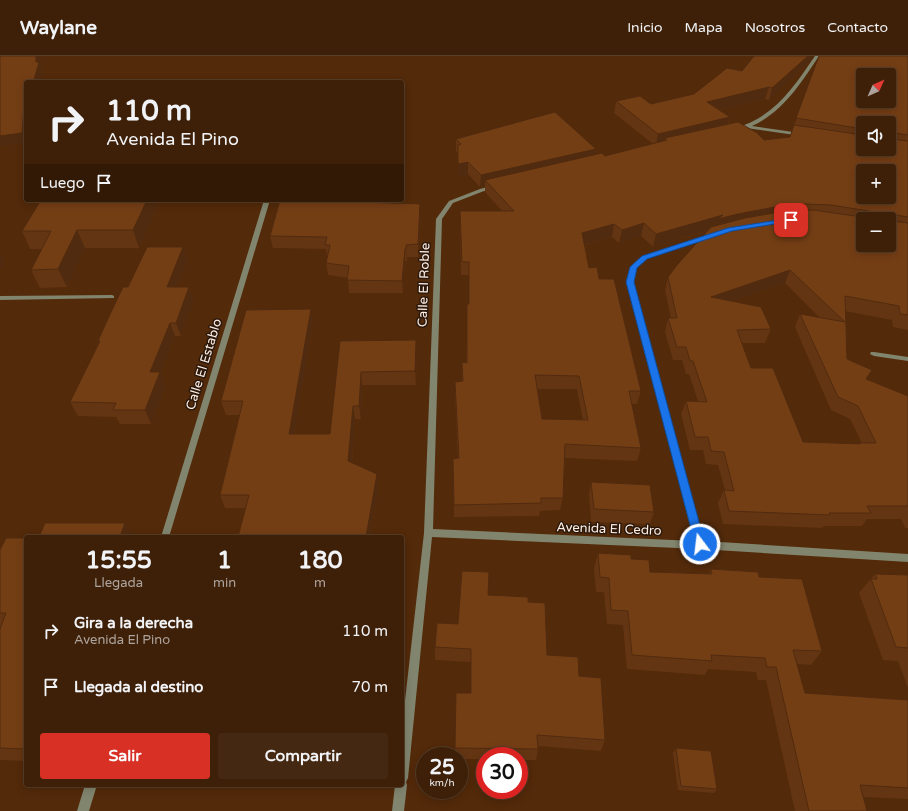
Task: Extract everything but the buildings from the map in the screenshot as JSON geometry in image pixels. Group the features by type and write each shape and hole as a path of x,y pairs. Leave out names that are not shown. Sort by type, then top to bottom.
{"street":[{"path":"748,127 775,109 787,98 795,89 817,56"},
{"path":"733,130 748,127 809,136"},
{"name":"Calle El Roble","path":"404,759 428,533 439,219 451,202 482,190 505,184"},
{"name":"Calle El Establo","path":"166,535 266,202"},
{"path":"700,544 630,282 633,267 644,257 716,234"},
{"path":"0,298 112,297"},
{"path":"874,354 908,359"},
{"name":"Avenida El Cedro","path":"428,533 700,544 908,558"},
{"path":"83,811 90,787"},
{"path":"398,811 401,787"}],"route":[{"path":"700,544 630,282 633,267 644,257 731,230 791,220"}]}
